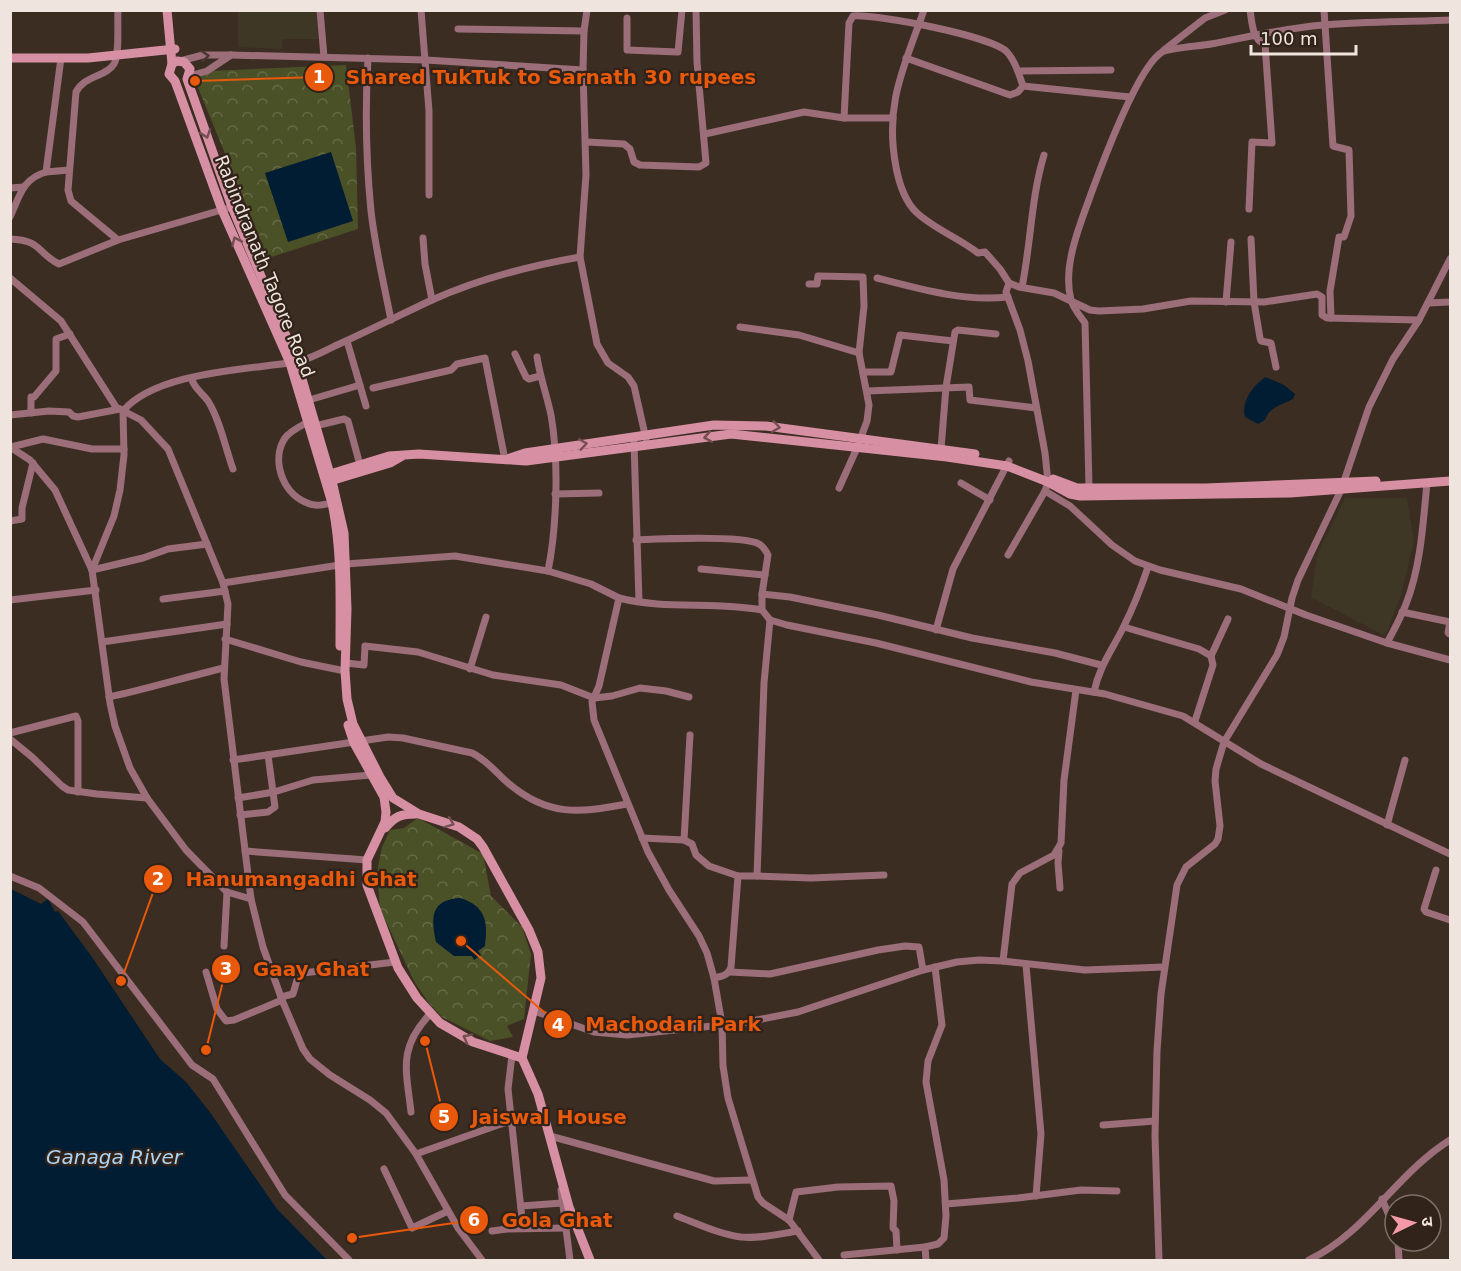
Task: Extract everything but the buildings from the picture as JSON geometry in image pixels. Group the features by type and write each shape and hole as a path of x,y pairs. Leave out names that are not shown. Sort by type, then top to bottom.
{"main road":[{"path":"167,10 172,50 176,62"},
{"path":"172,10 172,50"},
{"path":"10,58 117,56 172,50"},
{"name":"Rabindranath Tagore Road","path":"311,424 309,400 232,207 188,77 189,66 176,62 169,74 175,81 222,210 294,363 311,424 344,533 343,666 347,699 357,743 384,797 386,812 380,835 367,860"},
{"path":"175,81 182,82 188,77"},
{"path":"328,478 389,456 419,454 526,461 555,453 634,442 646,435 714,425 750,424 947,457 1008,463"},
{"path":"634,442 648,446 731,434 941,450 1008,463 1070,494 1088,496 1267,494 1450,475"},
{"path":"328,478 390,463 404,455"},
{"name":"Rabindranath Tagore Road","path":"328,478 343,564"},
{"path":"1047,483 1077,488 1206,488 1342,487 1450,481"},
{"name":"Rabindranath Tagore Road","path":"357,743 393,798 419,814 459,827 477,839 529,930 538,952 541,978 534,1011 517,1056"},
{"path":"380,835 393,818 402,814 419,814"},
{"path":"367,860 367,885 395,962 417,998 440,1023 473,1041 517,1056 534,1083 544,1112 560,1179 590,1260"}],"street":[{"path":"118,10 117,56 114,65 85,81 75,92 68,190 71,201 118,240"},
{"path":"320,10 324,57"},
{"path":"421,10 429,111 429,195"},
{"path":"587,10 583,70 587,142 580,257 597,344 608,363 628,377 634,386 648,446"},
{"path":"627,18 627,50 678,52 682,10"},
{"path":"587,142 624,144 630,149 633,162 640,165 699,167 706,163 697,62 696,10"},
{"path":"924,10 894,98 894,155 902,190 916,212 927,221 978,253 985,252 1009,283 1022,288 1054,293 1090,310 1109,312 1191,301 1254,302 1317,294 1322,297 1324,317 1419,320"},
{"path":"1089,488 1085,323 1071,302 1069,284 1077,236 1130,97 1144,71 1162,51 1205,18 1225,10"},
{"path":"1249,209 1252,142 1272,142 1265,44 1259,43 1254,35 1250,10"},
{"path":"1324,10 1323,25 1333,146 1349,150 1350,216 1344,237 1339,237 1330,291 1331,318"},
{"path":"844,118 850,18 856,15 919,23 994,44 1006,51 1018,71 1023,86"},
{"path":"1162,51 1323,25 1450,20"},
{"path":"458,29 584,31"},
{"path":"176,62 203,55 231,55 426,60 583,70"},
{"path":"188,77 207,71 231,55"},
{"path":"46,172 61,58"},
{"path":"368,58 366,120 369,183 374,230 391,320"},
{"path":"906,58 1010,95 1018,92 1023,86"},
{"path":"1018,71 1111,70"},
{"path":"1023,86 1130,97"},
{"path":"705,134 804,112 844,118 893,118"},
{"path":"1022,288 1029,253 1037,178 1044,155"},
{"path":"10,217 24,187 37,175 69,170"},
{"path":"10,188 24,187"},
{"path":"10,238 34,243 60,264 118,240 232,207"},
{"path":"423,238 424,264 432,300"},
{"path":"1251,239 1254,302 1260,340 1271,343 1276,367"},
{"path":"1226,302 1231,242"},
{"path":"10,415 69,412 72,416 78,417 121,410 141,396 191,378 294,363 432,300 511,270 580,257"},
{"path":"1159,1260 1155,1197 1157,1051 1164,967 1177,885 1186,867 1218,839 1220,826 1215,781 1224,742 1277,655 1284,637 1298,580 1342,487 1369,407 1393,359 1419,320 1450,259"},
{"path":"809,284 817,284 819,276 863,277 864,306 859,353 867,391 868,411 858,443 838,488"},
{"path":"10,278 54,314 70,334 114,404 141,420 168,449 224,587 228,604 224,668 251,899 263,947 303,1049 310,1059 330,1075 386,1113 416,1154 467,1242 482,1260"},
{"path":"877,278 967,297 1008,297"},
{"path":"1009,283 1006,292 1020,330 1036,408 1047,483 1124,554 1148,567 1226,584 1387,643 1450,660"},
{"path":"1428,303 1450,302"},
{"path":"740,327 799,335 859,353"},
{"path":"941,450 946,387 953,341 957,330 996,334"},
{"path":"31,413 31,397 34,397 56,370 56,339 70,334"},
{"path":"863,372 891,372 900,335 953,341"},
{"path":"346,340 366,406"},
{"path":"515,354 529,380 540,376"},
{"path":"537,357 551,415 555,453 552,546 548,571"},
{"path":"373,388 451,370 457,364 485,358 505,460"},
{"path":"191,378 195,389 208,401 233,469"},
{"path":"309,400 360,385"},
{"path":"867,391 969,387 970,400 1036,408"},
{"path":"92,570 114,516 120,490 124,449 121,410"},
{"path":"332,503 316,506 303,502 288,487 278,464 286,436 311,424 344,419 348,421 360,465"},
{"path":"124,449 92,449 43,439 10,447 33,463 55,490 92,570 109,697 115,726 130,768 147,798 186,850 227,892 251,899"},
{"path":"634,442 639,601"},
{"path":"10,521 22,519 22,508 33,463"},
{"path":"936,630 953,569 1008,463"},
{"path":"961,483 990,500"},
{"path":"1008,555 1047,483"},
{"path":"1387,643 1412,587 1418,561 1427,483"},
{"path":"555,494 599,493"},
{"path":"636,540 699,539 755,543 760,545 768,555 762,610 770,620 876,643 1001,675 1094,692 1172,712 1195,722 1261,764 1450,854"},
{"path":"92,570 143,558 168,549 207,544"},
{"path":"163,599 343,564 455,556 548,571 591,584 619,598 677,605 718,605 762,610"},
{"path":"1094,692 1101,666 1124,627 1148,567"},
{"path":"701,569 765,575"},
{"path":"10,600 96,590"},
{"path":"762,594 816,602 991,642 1055,653 1101,666"},
{"path":"619,598 592,708 598,731 627,804 663,881 699,936 707,953 722,1024 723,1066 728,1098 758,1197 763,1203 789,1220 819,1260"},
{"path":"1402,612 1450,622 1448,633 1450,634"},
{"path":"470,669 486,616"},
{"path":"1195,722 1213,665 1211,656 1228,619"},
{"path":"756,876 764,683 770,620"},
{"path":"102,642 227,624"},
{"path":"1124,627 1199,649 1211,656"},
{"path":"225,639 301,662 343,666 364,665 365,646 418,652 470,669 561,685 594,698 603,698 640,688 689,697"},
{"path":"109,697 145,690 176,679 224,668"},
{"path":"1060,888 1058,863 1064,780 1077,690"},
{"path":"10,734 76,716 78,721 78,792"},
{"path":"684,840 690,735"},
{"path":"233,760 394,737 472,753 484,760 531,800 556,809 583,811 627,804"},
{"path":"10,739 62,786 78,792 147,798"},
{"path":"240,815 273,810 276,804 268,755"},
{"path":"1387,825 1405,760"},
{"path":"238,798 274,792 313,780 371,775"},
{"path":"642,838 684,840 692,844 696,855 709,866 738,876 812,878 884,875"},
{"path":"1004,961 1012,884 1020,873 1047,859 1059,848"},
{"path":"245,851 367,860"},
{"path":"1436,870 1424,909 1426,912 1450,920"},
{"path":"10,876 39,888 83,922 192,1065 213,1079 285,1195 349,1260"},
{"path":"730,972 738,876"},
{"path":"224,946 227,892"},
{"path":"714,978 730,972 764,974 782,972 905,946 919,947 923,970"},
{"path":"534,1011 594,1032 613,1035 643,1034 741,1023 798,1012 923,970 957,962 1004,961 1085,970 1164,967"},
{"path":"206,972 217,1009 226,1021 234,1020 293,994 297,980 303,973 395,962"},
{"path":"1026,965 1041,1138 1036,1196"},
{"path":"844,1255 925,1247 938,1244 944,1238 946,1204 938,1142 926,1082 928,1061 942,1025 935,967"},
{"path":"411,1112 405,1060 416,1029 430,1014"},
{"path":"517,1056 508,1089 523,1228"},
{"path":"416,1154 544,1112"},
{"path":"1103,1125 1155,1121"},
{"path":"550,1136 714,1181 752,1180"},
{"path":"1389,1193 1416,1166 1450,1140"},
{"path":"384,1169 412,1228 448,1211"},
{"path":"560,1179 570,1260"},
{"path":"789,1220 796,1192 837,1187 891,1186 894,1201 893,1228 897,1231 897,1250"},
{"path":"946,1204 1081,1190 1117,1191"},
{"path":"1309,1260 1342,1241 1383,1199"},
{"path":"521,1206 562,1203"},
{"path":"677,1216 726,1234 742,1237 798,1231"},
{"path":"492,1232 523,1228 565,1228"},
{"path":"925,1247 926,1260"}],"shaded area":[{"path":"238,11 319,11 321,39 282,39 282,49 238,47"},
{"path":"1345,498 1407,498 1414,541 1401,595 1385,636 1311,597 1317,555"}],"green space":[{"path":"346,65 356,148 358,229 268,258 194,78 211,71"},
{"path":"418,818 483,854 491,896 522,927 531,954 524,1019 507,1026 513,1037 490,1041 442,1017 428,1002 414,981 380,909 377,872 382,847 390,830 404,828"}],"water":[{"path":"331,152 353,221 288,242 265,173"},
{"path":"1265,377 1284,385 1295,394 1293,399 1273,409 1265,420 1258,424 1245,417 1244,411 1246,400 1252,389"},
{"name":"Ganaga River","path":"11,889 41,904 48,899 55,912 58,911 92,957 160,1059 186,1082 209,1111 277,1209 327,1260 11,1260"},
{"path":"460,898 469,901 480,910 485,922 485,946 478,951 481,955 474,960 472,956 454,956 436,942 433,918 438,906 450,899"}],"place":[{"name":"Shared TukTuk to Sarnath 30 rupees","path":"195,81"},
{"name":"Machodari Park","path":"461,941"},
{"name":"Hanumangadhi Ghat","path":"121,981"},
{"name":"Jaiswal House","path":"425,1041"},
{"name":"Gaay Ghat","path":"206,1050"},
{"name":"Gola Ghat","path":"352,1238"}]}
